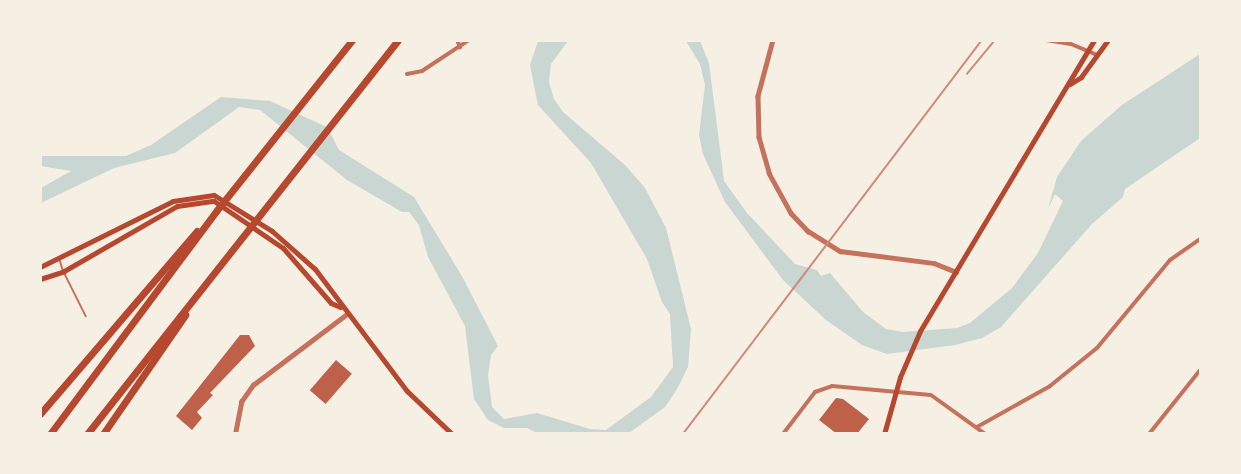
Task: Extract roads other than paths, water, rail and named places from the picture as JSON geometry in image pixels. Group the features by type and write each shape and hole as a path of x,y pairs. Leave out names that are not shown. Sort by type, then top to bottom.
{"highway":[{"path":"50,434 217,210 352,40"},
{"path":"87,434 398,40"},
{"path":"42,410 217,210"},
{"path":"103,434 208,280"}],"main road":[{"path":"884,434 900,378 920,331 1070,84 1094,40"},
{"path":"1070,84 1081,77 1108,40"},
{"path":"40,267 173,201 214,195 244,211 299,256 328,286 340,307 411,396 452,434"},
{"path":"40,279 64,271 177,206 214,201 283,248 331,303 340,307"}],"street":[{"path":"457,40 460,47"},
{"path":"407,74 422,71 469,40"},
{"path":"773,40 761,76 758,122 764,158 782,199 808,231 840,251 934,263 956,272"},
{"path":"1046,40 1097,55"},
{"path":"977,427 1050,386 1097,348 1170,260 1200,239"},
{"path":"235,434 241,402 253,385 347,314"},
{"path":"1149,434 1200,370"},
{"path":"783,434 821,388 870,389 915,393 937,398 985,434"}],"lane":[{"path":"59,259 86,316"}],"railway":[{"path":"683,434 982,40"},
{"path":"967,74 995,40"}]}
